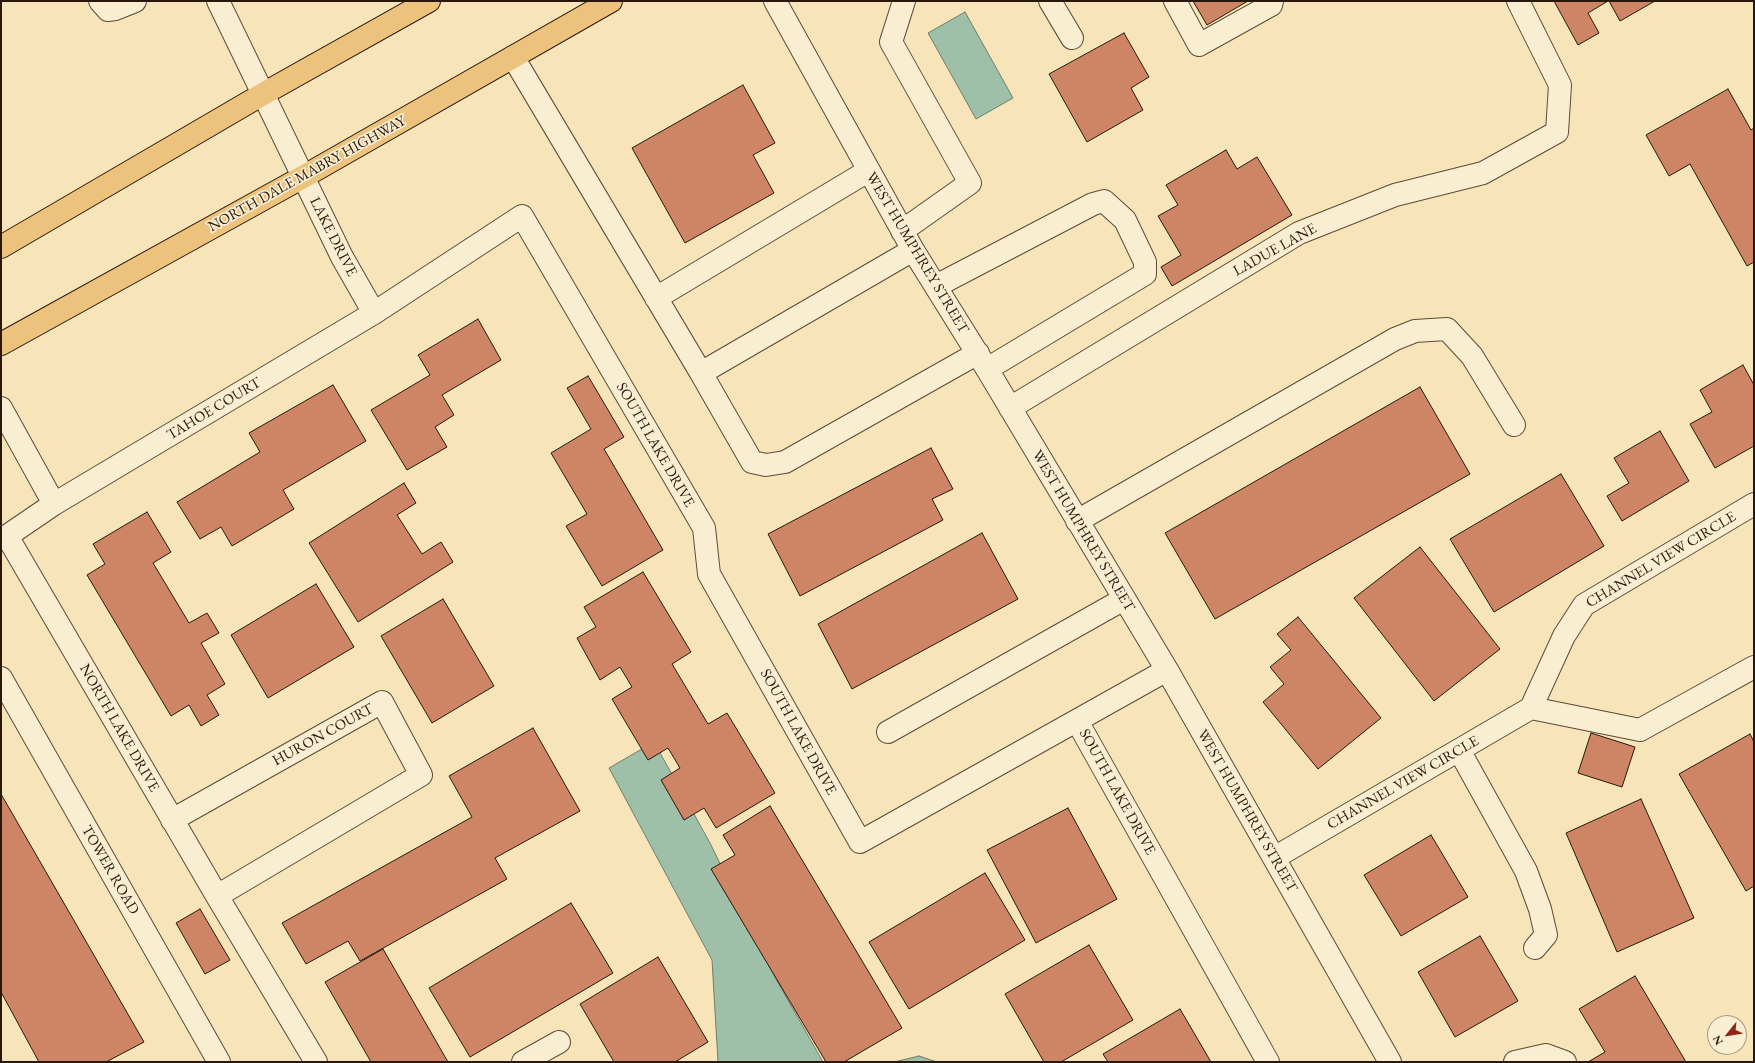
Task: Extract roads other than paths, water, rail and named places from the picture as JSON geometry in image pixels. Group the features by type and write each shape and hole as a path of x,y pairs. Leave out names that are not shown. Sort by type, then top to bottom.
{"main road":[{"path":"1,247 263,94 429,1"},
{"name":"NORTH DALE MABRY HIGHWAY","path":"1,344 303,177 611,1"}],"street":[{"path":"100,1 108,10 115,9 135,1"},
{"name":"LAKE DRIVE","path":"218,1 342,257 374,314"},
{"name":"WEST HUMPHREY STREET","path":"774,1 913,250 982,361 1167,670 1390,1062"},
{"path":"902,231 970,183 891,42 904,1"},
{"path":"1050,1 1072,38"},
{"path":"1175,1 1199,45 1271,5 1272,1"},
{"name":"LADUE LANE","path":"1010,408 1299,233 1395,195 1483,173 1557,132 1560,84 1518,1"},
{"path":"513,57 701,373 752,462 766,465 785,462 982,361 1145,274 1145,262 1125,220 1104,201 1093,204 936,286"},
{"path":"656,298 868,171"},
{"name":"SOUTH LAKE DRIVE","path":"374,314 522,216 704,528 709,574 860,842 1077,721 1268,1062"},
{"path":"701,373 913,250"},
{"name":"TAHOE COURT","path":"54,504 374,314"},
{"path":"1077,521 1395,339 1415,331 1447,329 1472,356 1514,425"},
{"path":"1,408 54,504"},
{"name":"NORTH LAKE DRIVE","path":"54,504 7,536 172,820 316,1062"},
{"name":"CHANNEL VIEW CIRCLE","path":"1274,858 1531,708 1564,636 1584,605 1754,504"},
{"path":"888,732 1124,599"},
{"path":"1531,708 1640,730 1754,667"},
{"path":"1077,721 1167,670"},
{"name":"TOWER ROAD","path":"1,678 219,1062"},
{"name":"HURON COURT","path":"172,820 382,702 421,775 217,896"},
{"path":"1460,750 1526,871 1540,909 1546,935 1535,948"},
{"path":"523,1062 559,1042"},
{"path":"1515,1062 1546,1055 1565,1062"}]}
